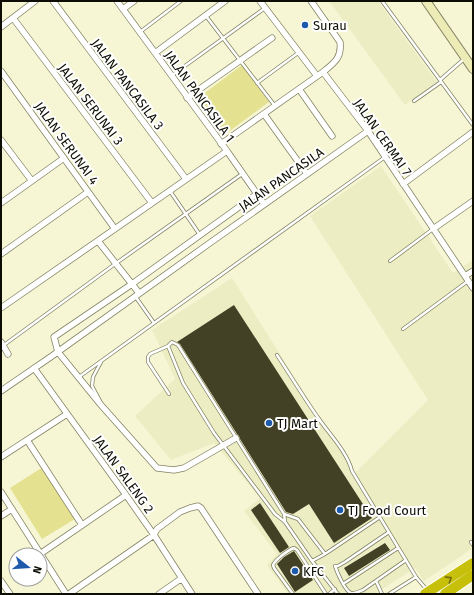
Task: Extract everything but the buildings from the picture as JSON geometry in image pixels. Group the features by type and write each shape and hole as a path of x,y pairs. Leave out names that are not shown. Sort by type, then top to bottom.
{"highway":[{"path":"427,593 473,563"},
{"path":"445,594 473,575"}],"street":[{"name":"JALAN PANCASILA 3","path":"53,1 186,180"},
{"name":"JALAN PANCASILA 1","path":"117,1 264,204"},
{"path":"123,9 134,1"},
{"path":"155,53 225,1"},
{"path":"260,1 316,76"},
{"path":"222,144 323,72 337,59 341,50 340,42 311,1"},
{"path":"426,1 473,70"},
{"path":"1,27 31,2"},
{"name":"JALAN SERUNAI 3","path":"13,18 152,203"},
{"path":"187,98 272,38"},
{"name":"JALAN SERUNAI 4","path":"1,71 115,229"},
{"name":"JALAN CERMAI 7","path":"323,72 368,132 473,288"},
{"path":"1,82 6,78"},
{"path":"299,89 332,136"},
{"path":"264,114 307,174"},
{"name":"JALAN PANCASILA","path":"1,391 368,132"},
{"path":"403,184 473,132"},
{"path":"1,140 32,182"},
{"path":"1,308 227,151"},
{"path":"1,203 64,158"},
{"path":"1,254 88,192"},
{"path":"236,438 184,468 174,470 157,468 101,405 58,352 54,337 132,284 257,194"},
{"path":"433,229 473,201"},
{"path":"200,235 207,245"},
{"path":"98,241 132,284 137,295"},
{"path":"467,278 473,271"},
{"path":"2,344 8,354"},
{"name":"JALAN SALENG 2","path":"34,368 126,494 192,594"},
{"path":"1,457 67,414"},
{"path":"27,440 82,525"},
{"path":"1,492 36,547"},
{"path":"48,548 126,494"},
{"path":"69,594 154,535 157,529 180,512 196,506 200,507 258,594"},
{"path":"1,516 12,509"},
{"path":"48,566 66,594"},
{"path":"159,594 182,578"},
{"path":"1,581 10,594"}],"lane":[{"path":"140,33 181,1"},
{"path":"382,1 473,125"},
{"path":"171,76 265,8"},
{"path":"205,16 275,106"},
{"path":"257,83 299,53"},
{"path":"414,101 441,81 465,58"},
{"path":"79,377 385,157"},
{"path":"2,344 242,174"},
{"path":"170,191 200,235"},
{"path":"390,261 433,229"},
{"path":"403,329 467,278"},
{"path":"137,295 154,323"},
{"path":"169,394 148,362 148,357 153,352 168,346 172,342 178,345 284,514 285,522"},
{"path":"168,346 183,383 214,433 275,514 285,522 312,561 338,594"},
{"path":"277,355 350,463 352,471 427,593"},
{"path":"101,405 92,386 93,377 102,360"},
{"path":"284,514 298,519 325,554"},
{"path":"312,561 380,517"},
{"path":"389,532 345,562 335,566 343,584 350,592 354,593 363,590 406,560"},
{"path":"293,594 273,565 274,562 294,548 297,550 328,594 335,589"},
{"path":"343,584 398,548"},
{"path":"389,594 416,577"},
{"path":"376,581 382,594"}],"shaded area":[{"path":"329,1 378,1 437,82 405,105"},
{"path":"242,65 269,102 223,136 202,107 202,95"},
{"path":"381,166 453,273 473,260 473,548 424,581 415,568 375,594 288,594 267,565 277,554 244,511 260,498 214,443 171,460 135,416 175,379 152,330 232,278 355,473 428,400 310,216"},
{"path":"43,467 75,519 42,539 10,488"}],"place":[{"name":"Surau","path":"305,25"},
{"name":"TJ Mart","path":"269,423"},
{"name":"TJ Food Court","path":"340,510"},
{"name":"KFC","path":"295,571"}]}
